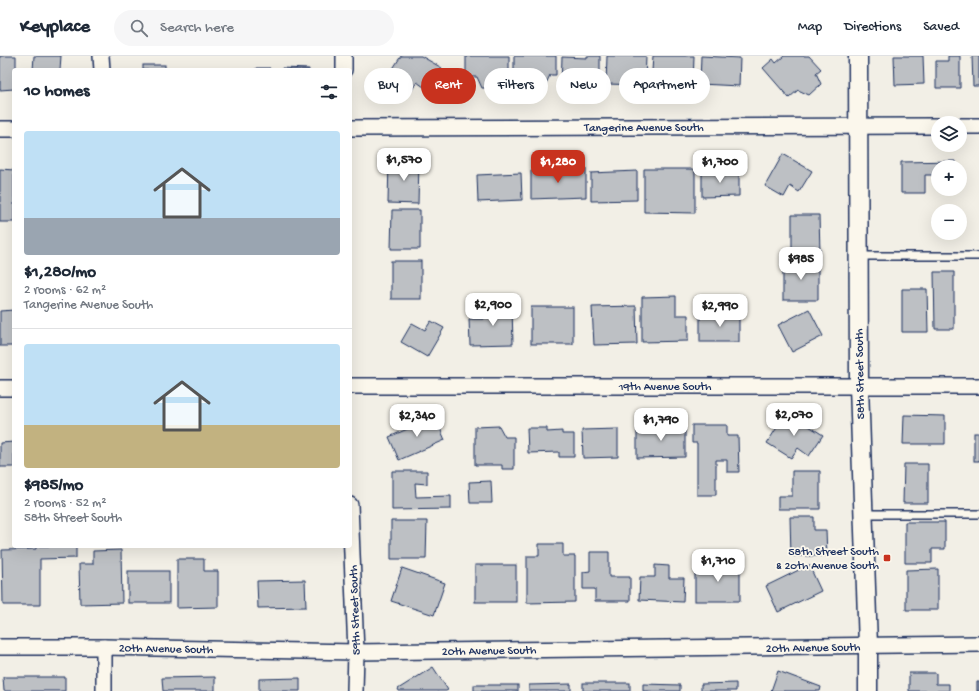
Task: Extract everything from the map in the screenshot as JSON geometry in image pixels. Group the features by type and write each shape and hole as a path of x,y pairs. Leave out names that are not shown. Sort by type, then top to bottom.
{"street":[{"path":"102,56 102,68"},
{"path":"344,56 344,68"},
{"name":"58th Street South","path":"858,56 859,386 868,646 868,691"},
{"name":"Tangerine Avenue South","path":"352,128 931,126"},
{"path":"967,126 979,126"},
{"path":"0,129 12,129"},
{"name":"19th Avenue South","path":"352,386 979,386"},
{"path":"0,388 12,388"},
{"name":"59th Street South","path":"352,548 356,652 355,691"},
{"name":"20th Avenue South","path":"0,647 104,647 356,652 979,644"},
{"path":"104,647 104,691"}],"lane":[{"path":"858,256 979,256"},
{"path":"863,514 979,514"}],"building":[{"path":"0,56 16,56 16,68 12,68 12,89 0,90"},
{"path":"34,56 61,56 60,68 33,68"},
{"path":"401,56 421,56 442,68 421,68 421,85 417,82 413,88 413,68 393,68"},
{"path":"466,56 509,56 509,68 484,68 484,88 482,88 476,77 476,68 466,68"},
{"path":"514,56 556,56 556,75 550,75 548,79 548,68 514,68"},
{"path":"587,56 600,56 600,68 562,68 562,57 587,58"},
{"path":"607,56 646,56 646,68 619,68 619,84 611,84 611,68 607,68"},
{"path":"653,56 694,56 694,68 652,68"},
{"path":"701,56 740,58 739,86 710,85 710,68 701,68"},
{"path":"784,56 809,56 821,69 816,73 821,84 809,95 798,90 789,98 763,68 773,59 776,63"},
{"path":"894,56 923,56 924,84 895,85"},
{"path":"948,56 960,56 960,88 936,88 936,61 948,61"},
{"path":"972,56 979,56 979,86 973,86"},
{"path":"143,65 165,65 165,68 143,68"},
{"path":"783,154 812,171 799,192 790,186 784,197 765,186"},
{"path":"389,160 419,161 418,204 388,203"},
{"path":"931,161 931,175 925,175 925,193 901,193 901,162"},
{"path":"586,168 586,197 531,199 531,170"},
{"path":"0,169 12,170 12,222 0,222"},
{"path":"644,169 695,169 695,213 644,212"},
{"path":"637,171 637,200 591,201 591,173"},
{"path":"702,171 739,171 739,196 702,197"},
{"path":"521,173 522,200 478,202 477,175"},
{"path":"392,210 420,210 420,249 391,249"},
{"path":"792,215 819,215 820,253 792,253"},
{"path":"391,261 421,261 421,299 391,299"},
{"path":"818,261 818,300 783,300 783,262"},
{"path":"934,272 954,272 954,329 935,329"},
{"path":"902,289 927,289 928,332 902,332"},
{"path":"676,296 676,315 688,315 688,341 642,342 642,297"},
{"path":"484,306 512,306 513,344 470,345 469,319 484,319"},
{"path":"636,306 637,344 594,345 592,307"},
{"path":"531,307 573,307 573,344 531,344"},
{"path":"809,309 823,336 792,352 778,325"},
{"path":"12,310 12,346 0,346 0,311"},
{"path":"700,313 739,313 739,342 700,342"},
{"path":"431,321 444,328 427,357 401,342 412,323 425,330"},
{"path":"787,412 823,435 809,456 798,448 791,458 767,443"},
{"path":"904,415 945,416 945,444 903,444"},
{"path":"435,417 445,440 399,460 389,437"},
{"path":"685,425 685,457 637,458 637,426"},
{"path":"692,425 727,425 727,436 738,436 739,472 727,472 727,460 716,460 716,495 697,495 697,443 692,443"},
{"path":"499,426 505,437 514,437 514,469 502,469 502,465 475,465 475,427"},
{"path":"527,428 547,428 547,432 562,431 562,434 574,434 574,457 559,457 559,452 528,453"},
{"path":"618,429 618,457 583,458 582,430"},
{"path":"974,433 979,433 979,461 974,461"},
{"path":"12,442 12,467 0,467 0,443"},
{"path":"904,464 928,464 928,503 903,503"},
{"path":"392,471 427,471 427,484 415,483 416,497 451,496 451,509 392,510"},
{"path":"792,471 820,471 820,509 778,509 778,496 792,496"},
{"path":"491,481 492,503 470,503 469,482"},
{"path":"790,517 814,517 814,530 826,530 827,556 791,556"},
{"path":"391,521 427,521 426,559 391,559"},
{"path":"905,522 945,522 945,549 932,549 932,563 905,563"},
{"path":"539,544 563,544 563,556 575,556 575,602 527,603 527,556 539,556"},
{"path":"76,548 76,558 40,559 40,605 3,605 2,550"},
{"path":"121,550 122,603 80,604 79,564 93,564 93,551"},
{"path":"590,552 609,552 609,577 630,577 630,601 595,601 595,589 583,589 583,572 590,571"},
{"path":"177,559 204,559 204,571 218,571 218,607 177,608"},
{"path":"475,565 516,565 516,602 475,602"},
{"path":"655,565 669,566 669,578 684,578 683,602 639,600 640,577 655,577"},
{"path":"695,565 740,565 740,601 695,601"},
{"path":"809,565 821,591 778,612 766,586"},
{"path":"402,568 445,583 434,615 391,601"},
{"path":"938,569 938,610 906,610 906,570"},
{"path":"128,571 169,571 169,603 128,603"},
{"path":"305,580 306,607 258,608 257,581"},
{"path":"433,667 448,690 399,691 398,689"},
{"path":"778,671 821,687 820,691 771,691"},
{"path":"909,673 936,673 936,684 949,684 949,691 909,691"},
{"path":"3,677 65,677 65,691 4,691"},
{"path":"215,677 215,691 163,691 162,678"},
{"path":"300,678 300,691 259,691 259,679"},
{"path":"977,682 979,682 979,691 977,691"},
{"path":"583,683 630,683 630,691 583,691"},
{"path":"736,683 736,691 701,691 701,684"},
{"path":"571,684 571,691 529,691 529,685"},
{"path":"643,684 680,685 680,691 643,691"},
{"path":"474,685 518,685 518,691 474,691"}],"place":[{"name":"58th Street South & 20th Avenue South","path":"887,558"}]}
